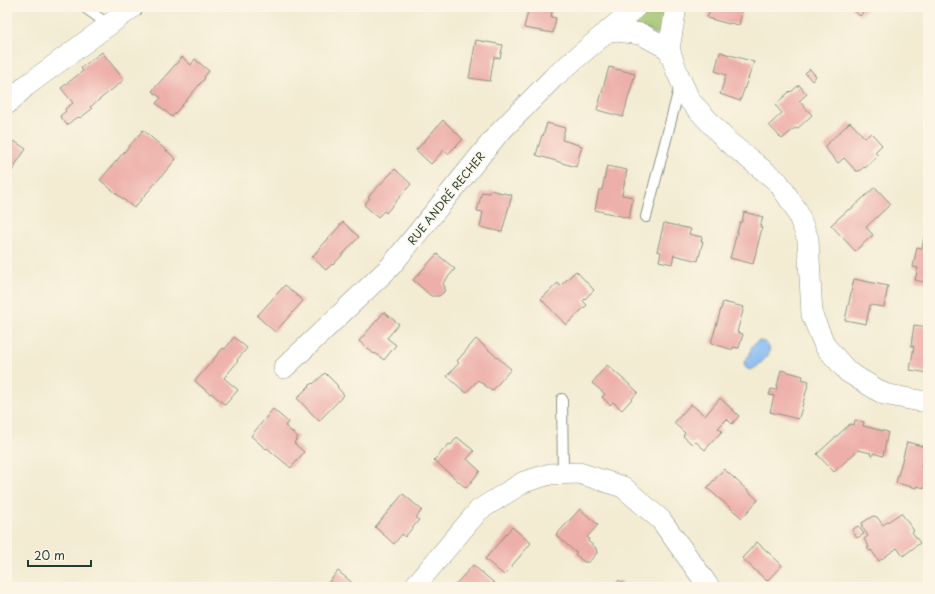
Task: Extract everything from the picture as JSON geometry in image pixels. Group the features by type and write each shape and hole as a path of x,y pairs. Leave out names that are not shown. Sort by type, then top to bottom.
{"street":[{"path":"7,104 26,86 133,7"},
{"name":"RUE ANDRÉ RECHER","path":"284,368 390,267 497,135 553,78 636,7"},
{"path":"676,7 668,49 690,101 726,141 778,182 796,210 808,239 812,315 825,346 848,372 884,394 920,401 928,401"},
{"path":"609,30 641,34 668,49"},
{"path":"414,587 479,510 524,482 550,474 579,473 623,487 661,520 709,587"}],"lane":[{"path":"84,7 109,25"},
{"path":"646,217 681,81"},
{"path":"562,399 563,474"}],"green space":[{"path":"646,7 670,7 661,35 633,25 634,18"}],"water":[{"path":"758,341 768,344 769,354 755,367 748,369 745,367 744,362 749,355 752,346"}],"building":[{"path":"529,7 553,7 551,17 556,18 553,33 524,28"},
{"path":"711,7 743,7 739,25 707,18"},
{"path":"850,7 868,7 860,16"},
{"path":"476,40 503,45 500,58 494,57 490,81 469,78"},
{"path":"102,52 124,80 90,107 92,109 80,118 74,119 67,125 60,116 66,111 65,109 73,103 61,88 83,71 81,68"},
{"path":"720,52 754,62 740,101 720,94 726,75 715,71"},
{"path":"182,57 191,65 195,59 209,71 204,77 205,78 172,117 156,103 161,98 152,91"},
{"path":"609,67 635,74 623,117 597,110"},
{"path":"810,69 816,76 812,81 805,73"},
{"path":"799,85 807,94 799,101 812,115 797,129 795,128 782,139 769,125 782,113 775,105"},
{"path":"443,120 463,139 448,154 444,150 431,164 416,150"},
{"path":"850,122 865,138 871,133 882,145 875,152 878,156 865,168 864,167 859,171 856,171 844,158 838,163 824,147"},
{"path":"547,123 565,128 562,140 582,146 576,167 536,155"},
{"path":"143,130 176,159 134,208 100,180"},
{"path":"14,141 26,149 15,165 16,166 7,176 7,151"},
{"path":"607,166 627,170 622,195 633,197 629,218 595,210 599,190 602,190"},
{"path":"395,169 411,184 386,213 384,211 378,217 364,205 370,198 368,197"},
{"path":"875,187 891,204 866,227 873,235 855,251 831,225"},
{"path":"490,190 512,195 502,232 480,227 483,212 477,211 482,192 489,193"},
{"path":"744,212 763,217 760,227 762,228 753,264 730,258"},
{"path":"343,222 359,237 333,265 332,264 326,270 312,257"},
{"path":"664,223 691,229 689,234 702,237 701,241 703,241 698,261 674,255 672,264 659,261 661,252 657,251"},
{"path":"924,237 928,237 928,283 915,280 918,268 913,267 917,247 922,248"},
{"path":"437,254 455,269 443,283 445,287 444,292 439,296 431,296 413,280"},
{"path":"576,271 594,290 583,301 587,305 566,325 541,299 558,283 560,286"},
{"path":"854,279 888,286 884,307 870,305 866,324 845,320"},
{"path":"285,285 303,301 275,332 257,316"},
{"path":"723,302 744,307 737,332 743,334 739,348 733,347 733,349 730,349 711,343"},
{"path":"384,312 399,324 387,338 396,345 384,360 375,353 374,354 359,341"},
{"path":"914,325 928,327 928,373 910,370 914,346 911,346"},
{"path":"234,337 247,348 224,378 238,390 225,405 195,381 223,348 225,349"},
{"path":"476,339 511,369 492,391 478,380 466,393 447,376 459,363 457,361"},
{"path":"607,365 638,392 622,410 613,402 610,405 602,397 605,394 592,383"},
{"path":"781,370 803,376 802,379 809,381 798,419 770,412 774,396 769,395 771,389 776,390"},
{"path":"325,373 338,386 337,387 344,395 319,421 297,398"},
{"path":"720,398 739,416 732,424 727,419 718,428 722,431 705,450 695,441 692,444 683,436 685,433 674,423 691,404 705,416"},
{"path":"273,409 288,422 285,426 298,437 294,443 304,452 291,468 251,436"},
{"path":"855,420 864,422 863,426 888,432 883,456 873,453 873,456 870,455 871,453 858,450 834,472 817,454 850,424 854,425"},
{"path":"457,437 474,451 467,459 480,471 466,488 434,460 449,444 451,445"},
{"path":"907,442 926,447 921,467 928,468 928,489 917,486 916,488 896,483"},
{"path":"724,469 758,500 742,518 707,488"},
{"path":"403,494 422,510 416,518 419,520 405,537 402,534 394,544 375,527"},
{"path":"580,509 598,525 587,537 589,539 588,541 596,548 597,553 589,562 584,562 575,554 577,552 556,535"},
{"path":"901,513 914,531 912,532 920,543 903,556 897,548 879,561 871,550 870,551 867,548 869,547 864,539 868,536 862,527 862,523 873,516 877,517 883,525"},
{"path":"858,526 864,534 857,538 852,530"},
{"path":"512,527 531,543 504,575 485,559"},
{"path":"757,542 782,565 767,581 742,558"},
{"path":"473,565 499,587 454,586"},
{"path":"338,571 356,586 325,587"},
{"path":"619,580 627,587 613,587"}]}
